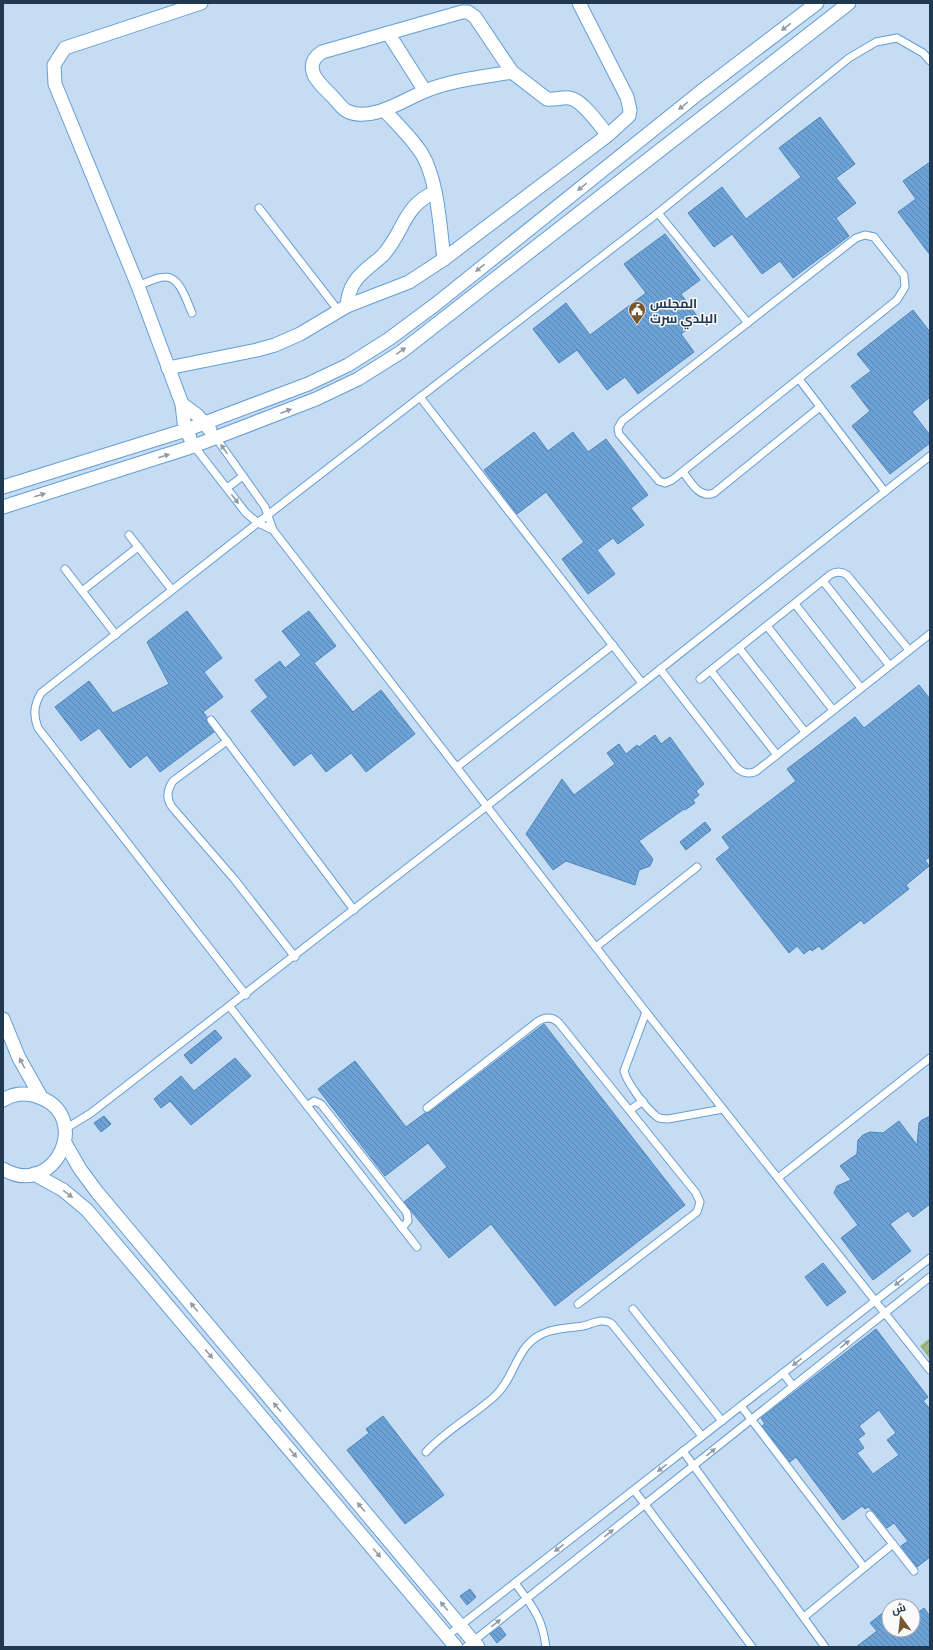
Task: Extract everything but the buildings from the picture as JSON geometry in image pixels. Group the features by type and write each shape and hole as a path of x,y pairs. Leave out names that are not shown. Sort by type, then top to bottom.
{"street":[{"path":"194,446 186,430 182,404 138,286 55,84 54,65 65,48 201,3"},
{"path":"168,368 275,345 300,334 343,308 409,282 444,259 608,135 629,116 629,103 579,3"},
{"path":"3,487 186,430 308,384 348,365 389,339 699,93 817,3"},
{"path":"3,507 194,446 323,396 358,379 401,352 848,3"},
{"path":"512,72 459,82 425,91 384,110 362,114 352,113 345,110 316,79 312,64 316,56 322,52 462,12 468,12 475,17 512,72 541,96 547,99 553,100 568,98 574,99 581,103 608,135"},
{"path":"388,33 425,91"},
{"path":"384,110 423,155 432,176 444,259"},
{"path":"343,308 355,280 390,246 414,206 420,200 435,192"},
{"path":"182,404 198,415 216,438"},
{"path":"3,1018 19,1058 41,1097 54,1107 60,1114 65,1129 62,1151 51,1166 34,1174 25,1176 4,1171"},
{"path":"3,1100 14,1095 23,1094 41,1097"},
{"path":"64,1143 98,1192 461,1626 473,1645"},
{"path":"34,1174 62,1190 87,1210 456,1647"}],"lane":[{"path":"246,995 43,735 36,724 34,710 36,701 41,693 269,514 658,213 849,58 876,42 897,38 923,53 930,61"},
{"path":"259,208 343,308"},
{"path":"658,213 748,323"},
{"path":"865,236 874,237 904,275 905,287 898,300 799,379 683,472 665,483 659,481 619,434 618,428 622,421 856,238 865,236"},
{"path":"138,286 162,277 172,278 177,283 192,313"},
{"path":"799,379 885,492"},
{"path":"420,397 642,682"},
{"path":"683,472 700,493 707,495 714,494 820,407"},
{"path":"216,438 262,501 269,514 273,530 646,1012 930,1370"},
{"path":"194,446 246,513 258,523 273,530"},
{"path":"65,1129 91,1113 295,957 930,456"},
{"path":"227,488 243,476"},
{"path":"129,535 172,590"},
{"path":"82,591 138,547"},
{"path":"65,568 116,634"},
{"path":"700,679 823,580 837,572 847,575 909,650"},
{"path":"823,580 889,665"},
{"path":"795,604 861,688"},
{"path":"767,626 833,710"},
{"path":"660,669 740,771 746,773 753,772 777,755 930,634"},
{"path":"457,767 613,645"},
{"path":"739,648 805,732"},
{"path":"711,671 777,755"},
{"path":"211,720 354,910"},
{"path":"227,741 173,782 168,790 168,799 172,807 235,880 295,957"},
{"path":"596,947 697,868"},
{"path":"230,1007 417,1247"},
{"path":"646,1012 624,1071 625,1077 643,1101 656,1116 668,1120 723,1109"},
{"path":"427,1108 537,1022 544,1018 556,1020 698,1196 700,1206 694,1214 578,1304"},
{"path":"778,1178 930,1058"},
{"path":"307,1106 314,1101 321,1104 407,1213 408,1221 402,1228"},
{"path":"630,1110 643,1101"},
{"path":"447,1636 930,1258"},
{"path":"473,1645 527,1598 930,1277"},
{"path":"633,1309 722,1421"},
{"path":"426,1452 442,1437 496,1395 507,1382 521,1352 532,1340 545,1332 605,1320 612,1324 702,1436"},
{"path":"783,1373 793,1386"},
{"path":"741,1406 864,1567"},
{"path":"683,1451 825,1647"},
{"path":"634,1490 752,1647"},
{"path":"870,1515 914,1571"},
{"path":"804,1617 893,1544"},
{"path":"515,1583 533,1606 542,1624 546,1647"}],"green space":[{"path":"930,1338 930,1359 920,1346"}],"place":[{"name":"المجلس البلدي سرت","path":"637,325"}]}
